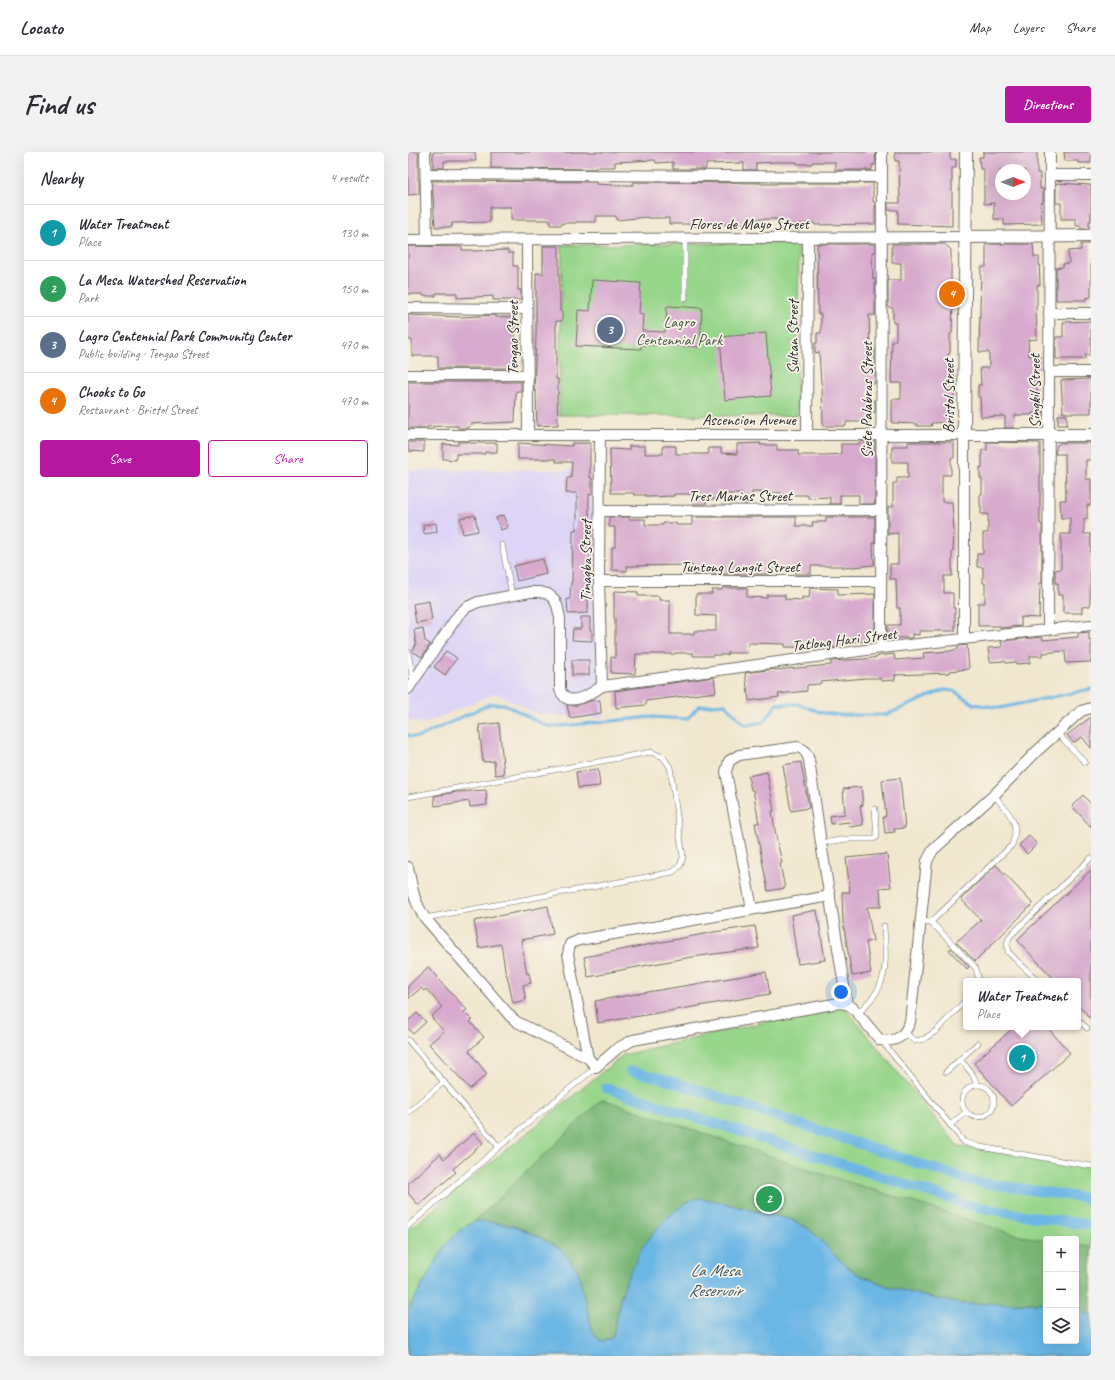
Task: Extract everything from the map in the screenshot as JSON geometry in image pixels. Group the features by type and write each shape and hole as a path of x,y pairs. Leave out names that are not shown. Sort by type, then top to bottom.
{"street":[{"path":"425,152 427,240"},
{"name":"Siete Palabras Street","path":"881,648 882,152"},
{"name":"Bristol Street","path":"964,640 966,152"},
{"name":"Singkil Street","path":"1048,630 1050,152"},
{"path":"426,174 882,176"},
{"path":"1050,175 1091,175"},
{"name":"Flores de Mayo Street","path":"408,240 808,239 1091,236"},
{"name":"Sultan Street","path":"806,435 808,239"},
{"name":"Tengao Street","path":"527,240 526,309 528,435"},
{"path":"408,308 526,309"},
{"path":"1049,313 1091,313"},
{"path":"1049,372 1091,372"},
{"path":"408,375 527,375"},
{"name":"Ascencion Avenue","path":"408,435 1091,435"},
{"name":"Tinagba Street","path":"600,435 599,581 602,686"},
{"name":"Tres Marias Street","path":"600,511 881,510"},
{"name":"Tuntong Langit Street","path":"599,581 881,581"},
{"path":"411,685 459,614 467,607 478,602 512,595 540,592 548,594 554,599 560,618 559,682 563,696 572,699 587,696 602,686"},
{"name":"Tatlong Hari Street","path":"602,686 881,648 1091,625"},
{"path":"408,866 413,896 417,906 425,918 511,1017 517,1022 588,1058 596,1066 618,1048 633,1040 839,1003 847,1004 852,1008 880,1040 890,1041 898,1039 906,1032 910,1022 927,861 933,850 994,795 1036,752 1081,711 1091,708"},
{"path":"752,909 726,772 729,761 739,755 798,747 804,749 809,760 847,1004"},
{"path":"588,1058 568,954 570,944 579,940 830,896"}],"lane":[{"path":"685,239 685,298"},
{"path":"502,545 512,595"},
{"path":"408,652 411,685"},
{"path":"1057,733 1085,762"},
{"path":"408,797 651,752 663,757 670,767 682,857 680,866 673,872 425,918"},
{"path":"931,922 1012,845 1016,835 1014,821 994,795"},
{"path":"821,843 847,839 873,839 877,837 875,809"},
{"path":"1035,978 1008,952 1007,943 1010,936 1091,858"},
{"path":"920,921 931,922 976,968 978,978"},
{"path":"858,1014 877,992 883,976 886,955 884,926"},
{"path":"906,1032 915,1040 924,1039 936,1031 963,1003"},
{"path":"1081,1023 1087,1028"},
{"path":"408,1040 499,1147"},
{"path":"880,1040 964,1142 972,1146 1091,1166"},
{"path":"946,1072 978,1043"},
{"path":"960,1060 973,1074 976,1085"},
{"path":"408,1226 596,1066"},
{"path":"408,1112 444,1082"},
{"path":"976,1085 986,1087 993,1094 994,1104 989,1113 985,1116 975,1117 966,1112 962,1103 962,1098 967,1089 976,1085"},
{"path":"950,1125 966,1112"}],"shaded area":[{"path":"408,470 595,470 595,609 603,718 537,714 496,693 424,724 408,720"}],"green space":[{"name":"Lagro Centennial Park","path":"799,243 797,416 559,415 562,245"},
{"path":"842,1004 958,1146 1091,1167 1091,1356 408,1356 408,1230 623,1055"},
{"path":"602,1099 820,1173 1020,1236 1043,1240 1043,1303 962,1304 927,1297 887,1286 857,1274 839,1260 809,1229 792,1220 711,1200 626,1281 620,1301 613,1337 609,1340 602,1341 596,1337 592,1329 578,1272 560,1249 517,1227 492,1222 475,1221"},
{"path":"1079,1245 1091,1247 1091,1315 1079,1309"}],"water":[{"name":"La Mesa Reservoir","path":"698,1198 711,1200 792,1220 809,1229 839,1260 857,1274 887,1286 927,1297 962,1304 1043,1303 1043,1344 1079,1344 1079,1309 1091,1315 1091,1356 408,1356 408,1310 446,1244 461,1229 475,1221 492,1222 517,1227 560,1249 578,1272 592,1329 596,1337 602,1341 609,1340 613,1337 620,1301 626,1281 643,1246 664,1220 685,1203"}],"building":[{"path":"408,152 418,152 419,194 408,195"},
{"path":"433,152 475,152 476,161 444,161 444,168 433,168"},
{"path":"491,152 876,152 875,165 872,165 872,170 835,170 835,162 812,162 812,164 797,164 797,162 777,162 756,163 756,170 744,170 744,163 706,164 706,169 673,169 673,162 656,163 655,160 615,162 615,167 596,167 596,169 491,168"},
{"path":"895,152 950,152 950,159 956,159 956,168 952,168 952,226 898,224 898,210 888,210 888,203 900,203 899,161 895,161"},
{"path":"983,152 1037,152 1037,173 1040,173 1040,189 1043,189 1043,202 1041,203 1042,224 1004,225 1004,219 994,219 994,203 984,204 984,169 980,169 979,157 983,157"},
{"path":"1064,152 1091,152 1091,163 1065,161"},
{"path":"432,181 596,182 596,184 612,185 633,185 633,182 761,184 873,183 875,224 815,225 815,223 790,225 777,224 777,219 756,219 756,224 706,224 706,226 689,226 689,224 669,224 669,218 648,217 616,220 616,216 596,216 596,222 576,222 562,223 562,225 550,225 550,220 511,220 511,207 490,207 490,222 452,223 452,227 435,227"},
{"path":"1056,183 1091,185 1091,221 1089,221 1089,229 1081,229 1081,226 1076,226 1076,219 1061,219 1061,203 1056,203"},
{"path":"817,244 875,244 875,252 872,252 873,279 875,279 875,315 869,315 870,349 875,349 875,383 868,383 868,401 875,400 875,412 869,413 870,422 846,422 846,426 823,426 822,383 819,352 815,353 817,333 821,333 821,314 818,314"},
{"path":"892,244 945,244 951,250 951,284 954,284 955,297 953,297 950,354 948,354 948,369 954,369 954,398 950,398 951,422 931,423 932,426 892,423 892,399 901,399 901,383 891,383 892,340 896,340 896,323 893,323 893,308 888,307 888,280 901,280 901,263 892,263"},
{"path":"986,244 1033,244 1034,257 1039,257 1040,285 1037,285 1036,306 1037,339 1028,340 1029,356 1040,355 1040,369 1034,369 1034,384 1037,384 1037,404 1042,404 1042,413 1032,413 1032,415 1015,415 1014,428 1005,428 1005,416 981,417 980,397 978,397 978,385 981,385 980,368 989,368 989,352 979,352 981,267 986,267"},
{"path":"1081,244 1091,244 1091,297 1086,298 1086,300 1056,300 1056,268 1063,267 1063,264 1069,263 1068,251 1081,250"},
{"path":"408,246 462,247 462,250 473,251 508,250 508,253 513,253 513,266 518,266 518,290 521,290 521,300 493,300 493,296 457,298 457,293 436,293 436,296 408,294"},
{"path":"543,246 559,246 559,292 562,321 556,321 558,425 537,426 536,391 534,391 536,273 543,274"},
{"path":"592,280 641,283 639,313 643,314 642,331 665,332 667,306 702,308 700,347 657,344 641,345 641,349 576,346 578,310 590,311"},
{"path":"408,315 462,317 496,315 496,317 515,317 515,368 438,368 438,356 412,356 412,340 408,340"},
{"path":"1091,321 1091,355 1085,355 1085,359 1056,359 1056,337 1063,337 1063,322"},
{"path":"766,333 771,396 725,400 720,337"},
{"path":"1091,379 1091,413 1063,413 1061,380"},
{"path":"408,382 521,382 521,391 516,391 515,422 470,424 469,428 458,428 458,426 441,426 408,428"},
{"path":"1058,415 1067,415 1067,425 1058,425"},
{"path":"408,442 424,442 424,452 408,451"},
{"path":"458,442 497,443 497,452 485,452 485,454 456,454 456,460 443,459 443,444 458,445"},
{"path":"859,442 875,442 875,504 859,504 859,495 840,495 840,504 830,504 830,497 808,498 808,495 782,495 782,493 752,492 751,504 742,504 742,494 723,494 722,499 706,499 706,504 693,504 693,494 674,494 674,496 646,497 646,495 634,495 634,493 611,493 610,449 629,450 629,446 645,446 645,454 663,454 663,446 676,446 676,454 708,454 708,448 721,448 721,453 737,454 737,444 761,443 760,445 777,445 777,450 798,450 798,455 825,455 841,454 841,444 859,444"},
{"path":"908,442 954,442 954,458 951,458 951,475 942,475 942,502 952,502 954,530 952,576 944,576 944,593 953,593 953,608 955,608 955,631 919,631 919,635 912,634 912,638 888,638 888,625 900,625 900,608 897,608 896,579 890,579 890,564 898,564 898,533 888,534 888,507 893,507 893,483 897,483 897,478 908,478 908,462 892,462 892,446 908,446"},
{"path":"987,442 1040,443 1042,583 1040,583 1039,618 1021,617 1021,626 1000,628 1000,626 978,626 978,603 985,603 983,567 977,567 977,554 983,554 983,533 988,533 988,514 981,514 980,506 982,478 980,478 980,467 982,468 982,450 987,450"},
{"path":"518,443 572,446 572,443 590,443 590,478 592,478 592,494 589,494 589,521 592,521 591,552 586,599 588,599 588,613 568,614 567,599 570,599 572,582 573,530 576,530 577,521 577,493 566,493 567,478 571,478 572,462 556,462 556,459 518,459"},
{"path":"1060,443 1091,443 1091,460 1086,460 1086,479 1091,479 1091,505 1087,505 1087,519 1084,519 1084,534 1091,534 1090,606 1082,607 1082,613 1063,613 1063,595 1058,595 1058,583 1055,583 1055,570 1061,569 1061,534 1070,534 1070,518 1061,518 1060,500 1066,500 1065,454 1055,454 1057,445"},
{"path":"475,515 478,531 463,534 460,518"},
{"path":"503,515 508,527 501,530 496,518"},
{"path":"609,517 645,519 645,525 676,523 676,525 692,525 692,517 796,517 796,526 813,526 812,522 826,522 826,517 875,517 875,543 873,543 874,565 843,568 843,566 811,566 811,574 795,574 795,570 773,569 773,574 692,574 692,565 627,566 627,571 612,570 612,547 615,547 615,527 609,527"},
{"path":"436,523 437,532 424,534 423,525"},
{"path":"543,559 546,574 517,581 514,566"},
{"path":"722,588 747,588 747,597 767,598 767,595 785,595 785,599 802,600 802,597 809,598 810,588 838,589 838,595 875,594 875,638 872,638 872,641 852,642 853,644 837,644 838,647 830,648 785,647 785,644 748,643 747,653 728,653 728,655 693,656 693,653 636,654 635,674 611,673 611,657 615,658 614,591 638,592 638,596 659,596 659,600 670,600 670,634 694,634 694,631 716,631 716,616 696,615 696,594 712,594 712,590 722,590"},
{"path":"429,601 432,620 416,623 413,604"},
{"path":"581,617 590,617 592,641 572,640 573,629 581,629"},
{"path":"423,628 425,641 430,644 422,657 412,651 416,644 414,630"},
{"path":"1089,632 1089,640 1091,640 1091,662 1066,663 1065,651 1043,653 1043,656 1030,656 1030,663 1016,664 1016,662 1006,663 1005,661 990,662 988,648 1002,647 1001,641 1042,637 1043,640 1078,637 1078,633"},
{"path":"967,645 969,669 950,671 950,673 895,675 895,680 881,681 880,678 866,678 820,682 820,684 807,685 807,691 778,694 779,697 749,701 745,673 775,669 831,665 831,661 865,659 894,654 895,660 924,658 923,653 950,651 958,649 958,646"},
{"path":"446,651 457,658 445,675 434,667"},
{"path":"572,660 589,660 589,675 572,675"},
{"path":"714,677 716,692 646,701 646,705 616,708 615,691"},
{"path":"600,700 601,713 570,718 567,705 577,705"},
{"path":"1091,717 1091,748 1082,737 1073,743 1067,735"},
{"path":"499,723 504,774 495,775 494,761 483,762 479,725"},
{"path":"801,762 809,808 791,811 783,765"},
{"path":"598,769 600,786 578,788 576,772"},
{"path":"767,772 774,811 772,811 776,836 782,863 780,864 785,888 768,891 755,823 759,823 753,790 751,790 748,776"},
{"path":"900,778 905,828 894,829 895,832 885,833 883,817 886,816 882,780"},
{"path":"861,787 863,805 860,806 863,825 850,827 849,822 831,824 830,816 845,814 843,789"},
{"path":"486,790 487,805 470,807 469,801 435,806 434,796 456,792"},
{"path":"1083,795 1091,804 1091,827 1072,806"},
{"path":"1029,836 1037,844 1027,854 1019,845"},
{"path":"887,854 891,887 880,888 881,907 867,907 873,941 866,942 871,973 852,976 843,922 842,892 850,892 846,858"},
{"path":"996,865 1033,904 975,961 956,942 981,920 961,899"},
{"path":"1091,870 1091,1019 1081,1008 1081,978 1053,978 1017,940"},
{"path":"548,906 553,934 521,940 527,974 529,973 531,983 523,985 526,1000 513,1003 506,975 501,944 479,948 474,921"},
{"path":"817,910 825,960 798,964 791,915"},
{"path":"755,926 759,948 692,957 588,977 584,957 714,932"},
{"path":"951,948 969,967 967,969 949,950"},
{"path":"428,967 467,1010 464,1012 472,1020 470,1022 484,1037 469,1051 487,1074 470,1089 429,1044 444,1031 431,1017 442,1007 426,989 424,991 421,988 408,999 408,986"},
{"path":"766,972 770,994 598,1023 595,1001"},
{"path":"417,1013 426,1022 413,1034 408,1028 408,1021"},
{"path":"1011,1030 1050,1030 1070,1053 1011,1106 974,1063"},
{"path":"474,1133 483,1143 453,1169 456,1172 418,1205 408,1193 408,1183 440,1154 444,1159"}],"waterway":[{"path":"408,734 409,736 419,737 490,704 504,704 542,724 552,727 651,717 687,719 699,706 725,704 745,725 764,722 777,704 798,704 823,713 842,715 886,715 944,690 954,691 974,704 1000,708 1091,689"},
{"path":"630,1071 664,1079 971,1181 1091,1199"},
{"path":"606,1088 972,1206 1091,1225"}],"place":[{"name":"Chooks to Go","path":"952,294"},
{"name":"Lagro Centennial Park Community Center","path":"610,330"},
{"name":"Water Treatment","path":"1022,1058"},
{"name":"La Mesa Watershed Reservation","path":"769,1199"}]}
